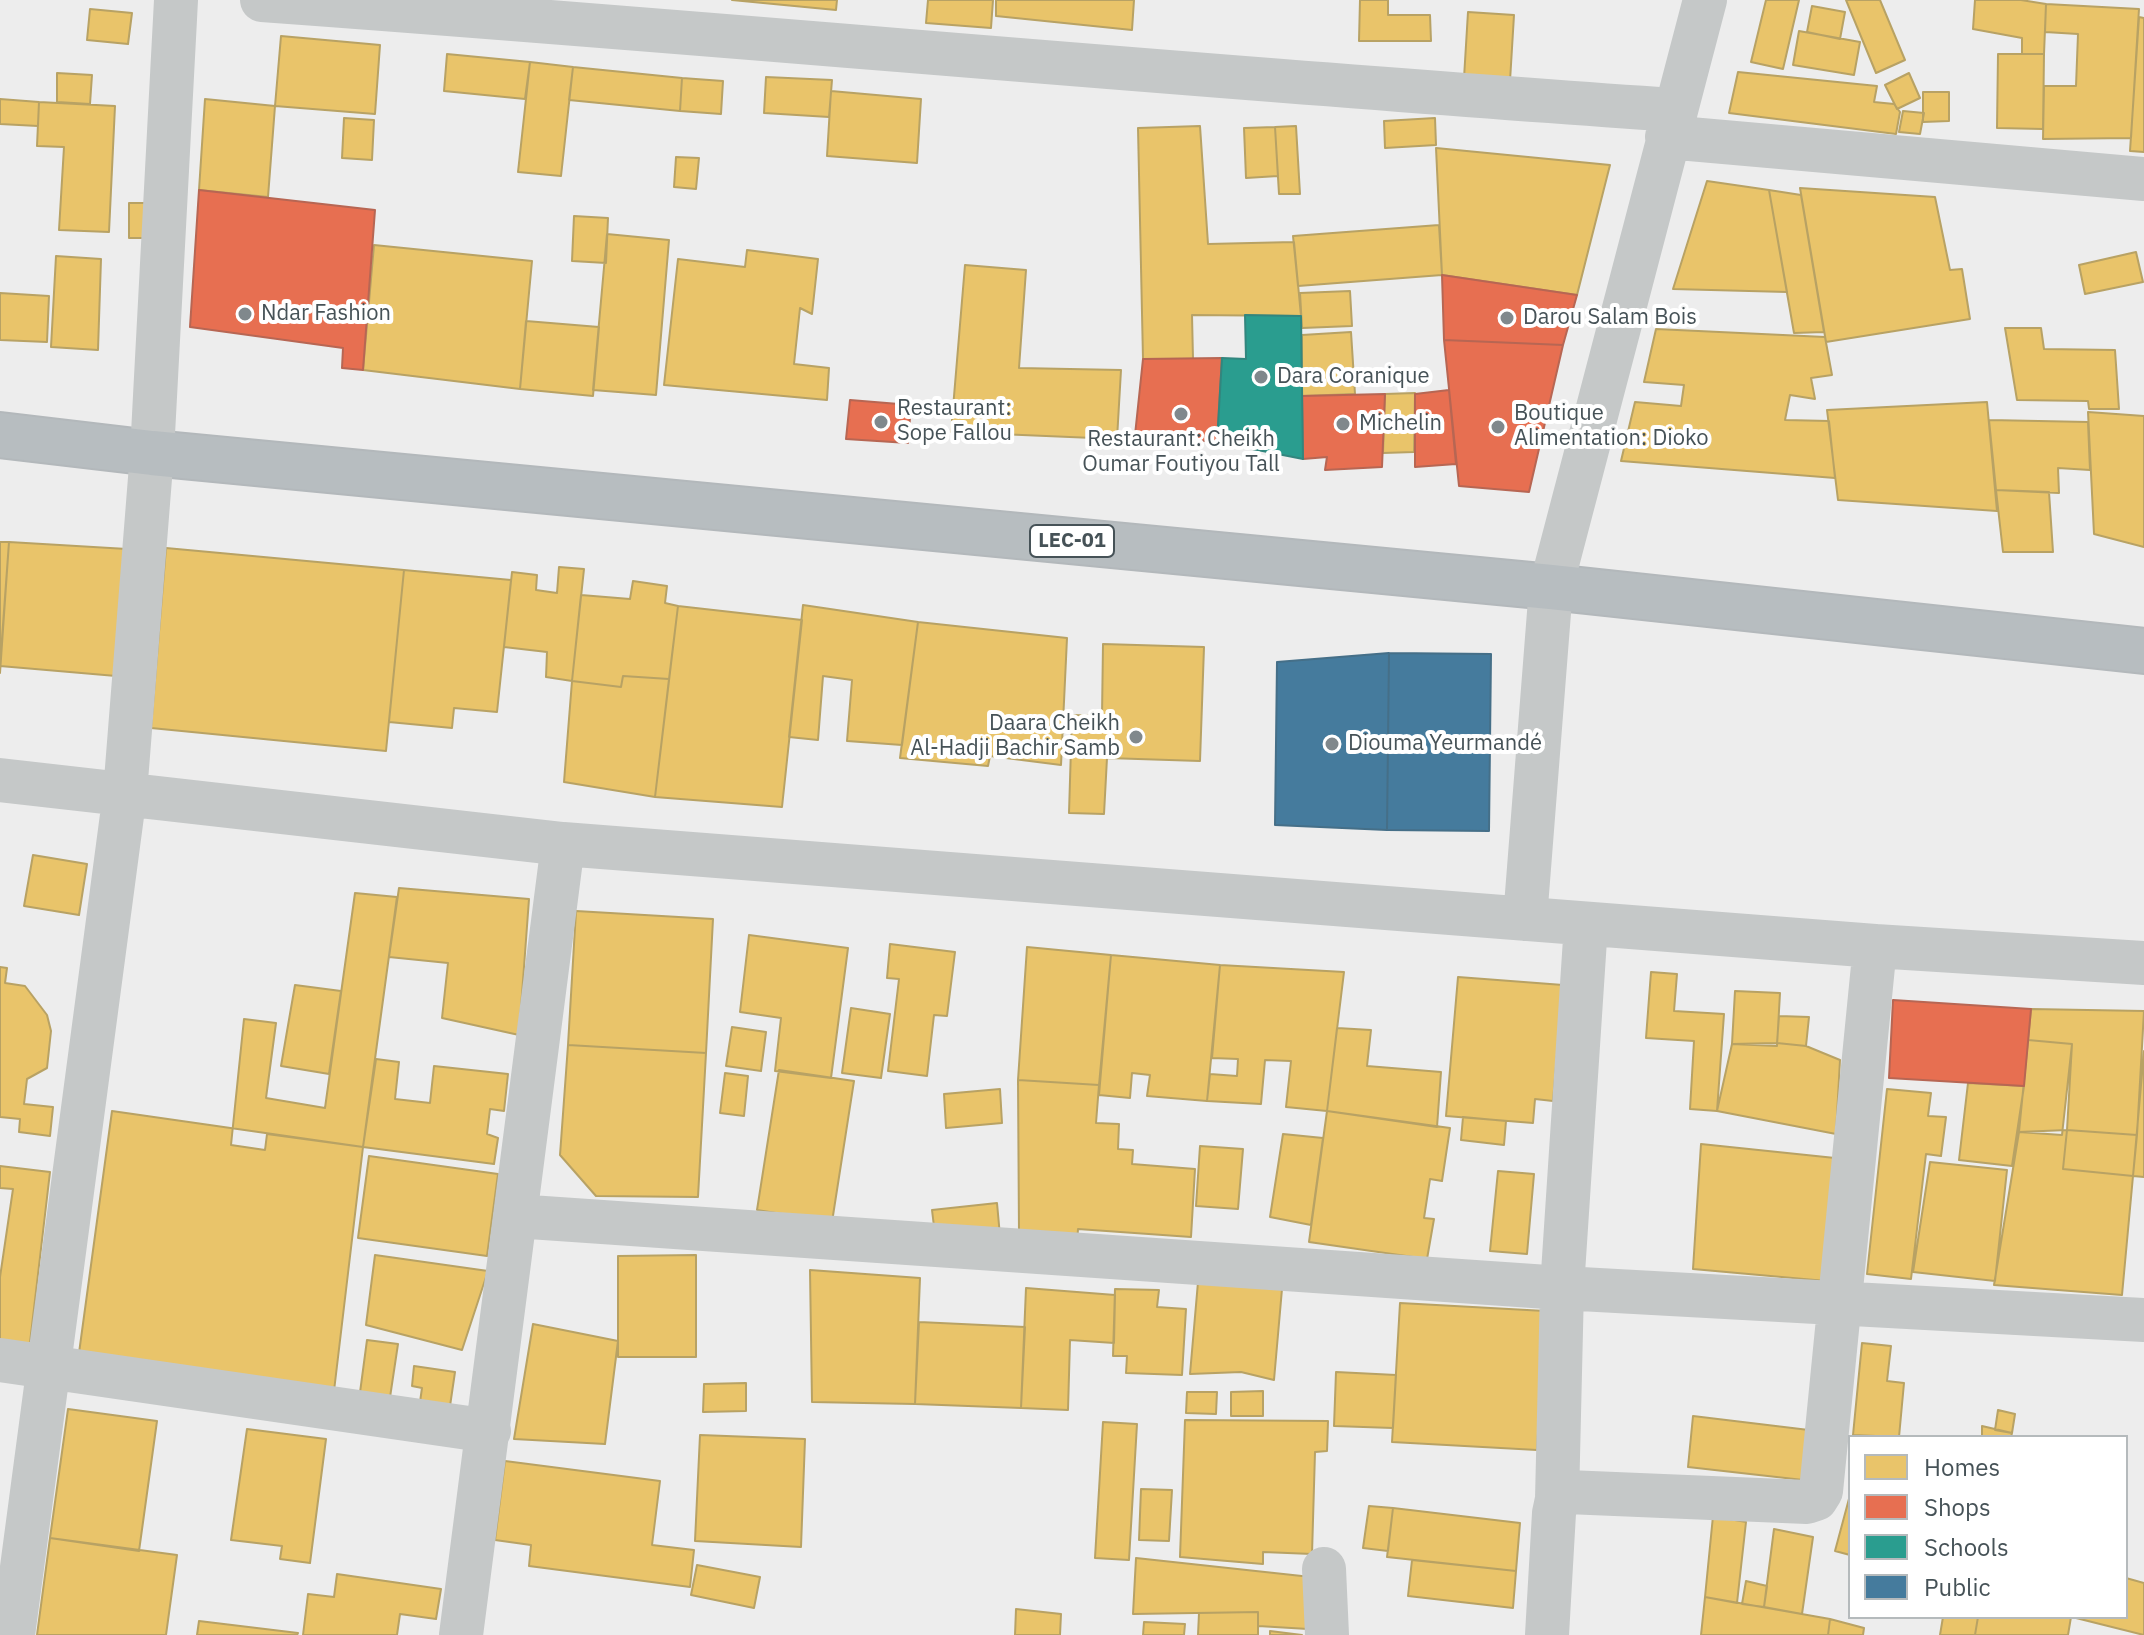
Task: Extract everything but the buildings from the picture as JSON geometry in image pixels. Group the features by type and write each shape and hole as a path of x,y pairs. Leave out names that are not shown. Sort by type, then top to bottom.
{"highway":[{"name":"LEC-01","path":"0,435 152,453 1551,587 2144,651"}],"street":[{"path":"13,1635 125,793 152,453 176,0"},
{"path":"262,0 549,21 1188,76 1671,123 2144,179"},
{"path":"1525,919 1551,587 1705,0"},
{"path":"0,780 563,844 1875,946 2144,963"},
{"path":"461,1635 563,844"},
{"path":"1547,1635 1557,1499 1562,1288 1586,924"},
{"path":"1557,1499 1567,1492 1816,1499 1821,1491 1875,946"},
{"path":"515,1216 1562,1288 2144,1320"},
{"path":"0,1360 48,1364 489,1431"},
{"path":"1324,1569 1327,1635"}],"place":[{"name":"Ndar Fashion","path":"245,314"},
{"name":"Darou Salam Bois","path":"1507,318"},
{"name":"Dara Coranique","path":"1261,377"},
{"name":"Restaurant: Cheikh Oumar Foutiyou Tall","path":"1181,414"},
{"name":"Restaurant: Sope Fallou","path":"881,422"},
{"name":"Michelin","path":"1343,424"},
{"name":"Boutique Alimentation: Dioko","path":"1498,427"},
{"name":"Daara Cheikh Al-Hadji Bachir Samb","path":"1136,737"},
{"name":"Diouma Yeurmandé","path":"1332,744"}]}
